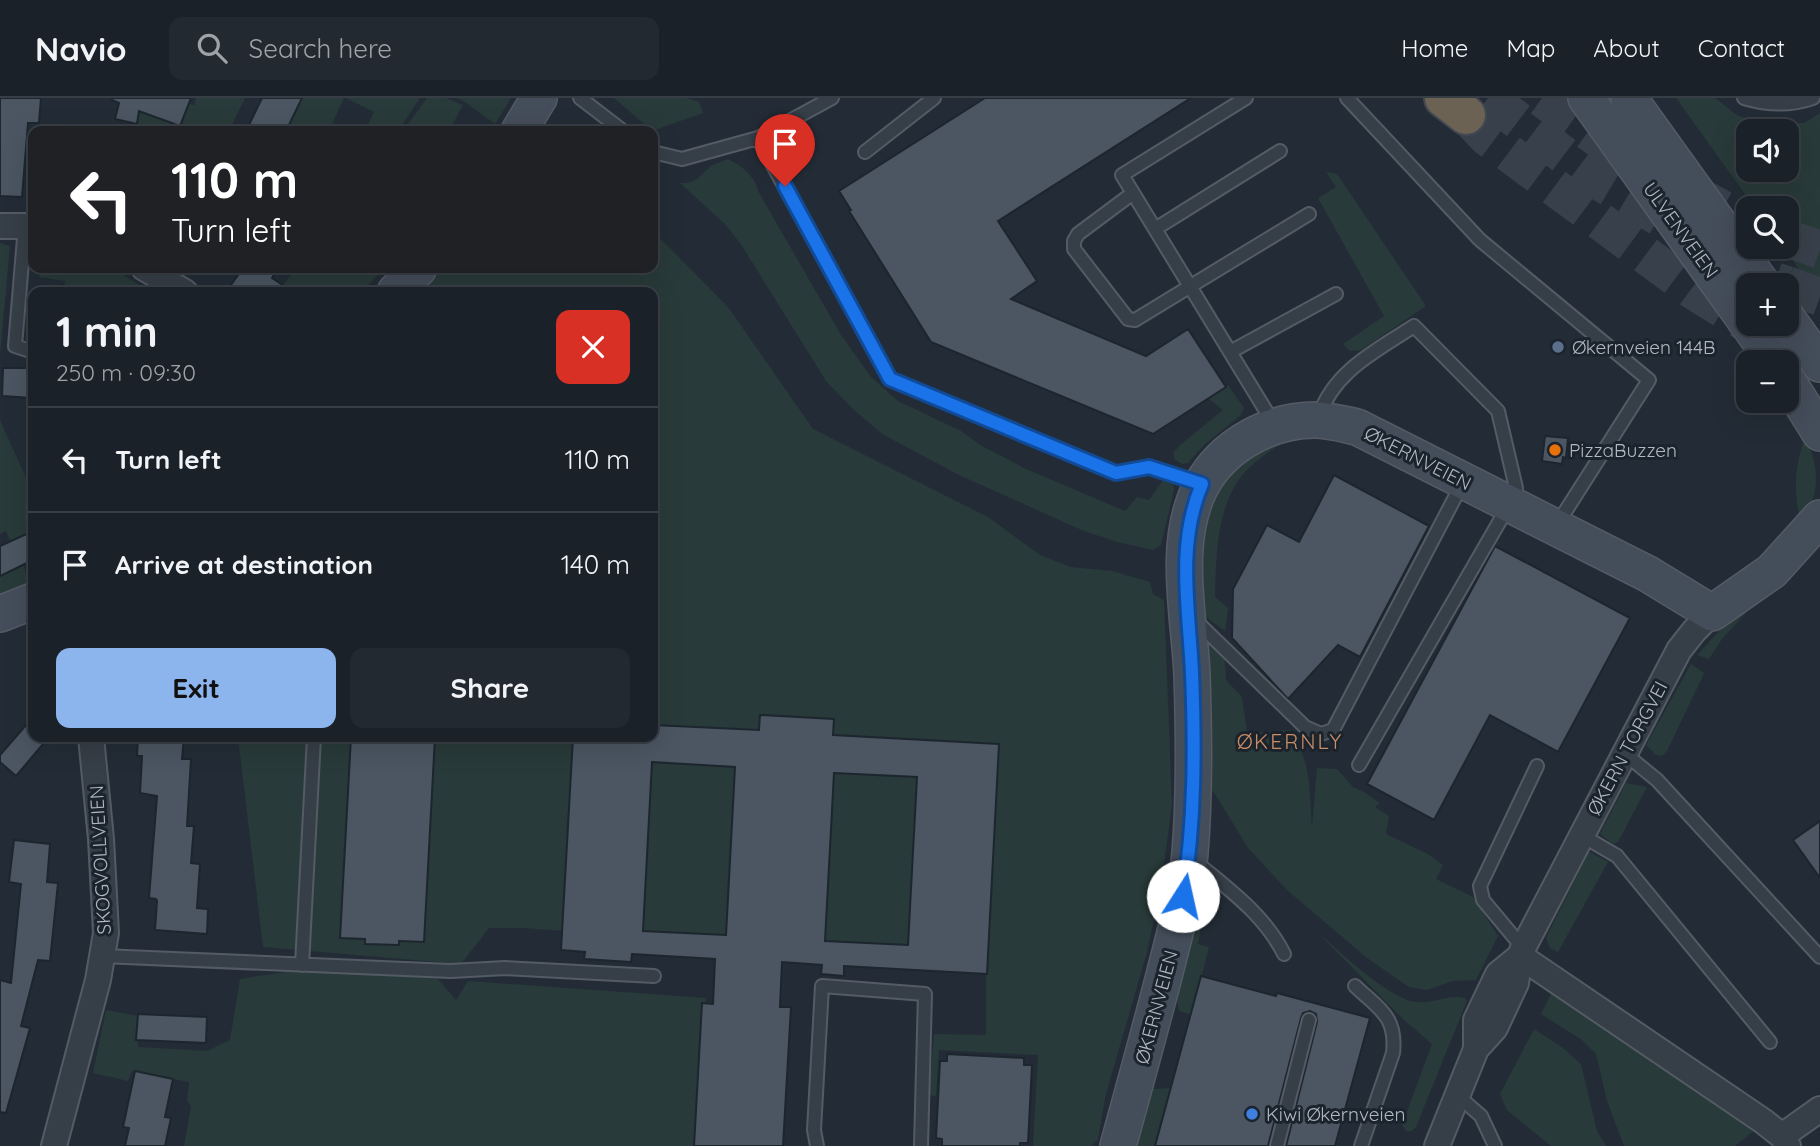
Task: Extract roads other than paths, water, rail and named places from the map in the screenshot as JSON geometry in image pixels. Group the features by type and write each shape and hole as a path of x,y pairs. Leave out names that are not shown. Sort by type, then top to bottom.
{"street":[{"path":"522,126 539,98"},
{"name":"ULVENVEIEN","path":"1586,98 1766,350"},
{"name":"ULVENVEIEN","path":"1629,98 1754,273"},
{"path":"0,226 28,226"},
{"path":"153,273 176,287"},
{"path":"400,287 414,273"},
{"path":"1799,335 1820,364"},
{"path":"1799,399 1820,433"},
{"name":"ØKERNVEIEN","path":"1118,1146 1174,937 1190,856 1194,751 1186,546 1194,502 1202,484 1217,464 1254,434 1275,426 1318,420 1357,427 1648,574 1712,613"},
{"name":"ØKERN TORGVEI","path":"1437,1146 1476,1049 1476,1020 1498,974 1522,952 1679,650 1693,631 1712,613 1772,571 1820,518"},
{"name":"ØKERN TORGVEI","path":"1772,571 1820,553"},
{"path":"0,614 28,603"},
{"name":"SKOGVOLLVEIEN","path":"54,1146 106,933 92,742"},
{"path":"1522,952 1781,1137 1820,1109"}],"lane":[{"path":"580,98 616,126"},
{"path":"658,153 682,159 758,138 832,98"},
{"path":"865,152 934,98"},
{"path":"1247,98 1122,175 1275,426"},
{"path":"1347,98 1480,240 1649,380 1555,527"},
{"path":"1744,98 1760,103 1782,104 1812,98"},
{"path":"758,138 890,379 1116,473 1149,467 1202,484"},
{"path":"1155,229 1280,151"},
{"path":"1133,193 1078,234 1074,249 1128,319 1135,320 1309,214"},
{"path":"28,235 15,346 28,350"},
{"path":"1230,352 1336,294"},
{"path":"1318,420 1324,402 1339,378 1414,326 1498,411 1516,488 1510,505 1359,765"},
{"path":"1188,614 1305,727 1321,734 1333,730 1464,481"},
{"path":"302,965 314,742"},
{"path":"1624,753 1657,780 1820,957"},
{"path":"1522,952 1483,900 1480,886 1537,766"},
{"path":"1581,835 1617,856 1770,1042"},
{"path":"1190,856 1264,921 1284,954"},
{"path":"102,956 451,971 505,968 654,976"},
{"path":"817,1146 814,1130 822,986 925,994 921,1146"},
{"path":"1355,986 1389,1018 1395,1038 1393,1053 1365,1145"},
{"path":"1277,1146 1310,1020"},
{"path":"1457,1095 1481,1116 1495,1146"}],"tunnel":[{"path":"1488,98 1597,180 1754,273"},
{"path":"1542,98 1610,147 1630,158"},
{"path":"1466,115 1487,137 1694,291 1736,317"},
{"path":"1689,191 1736,216"},
{"path":"1799,242 1820,250"},
{"path":"1799,289 1820,297"}],"place":[{"name":"Økernveien 144B","path":"1558,347"},
{"name":"PizzaBuzzen","path":"1555,450"},
{"name":"Kiwi Økernveien","path":"1252,1114"}],"district":[{"name":"ØKERNLY","path":"1290,741"}]}
